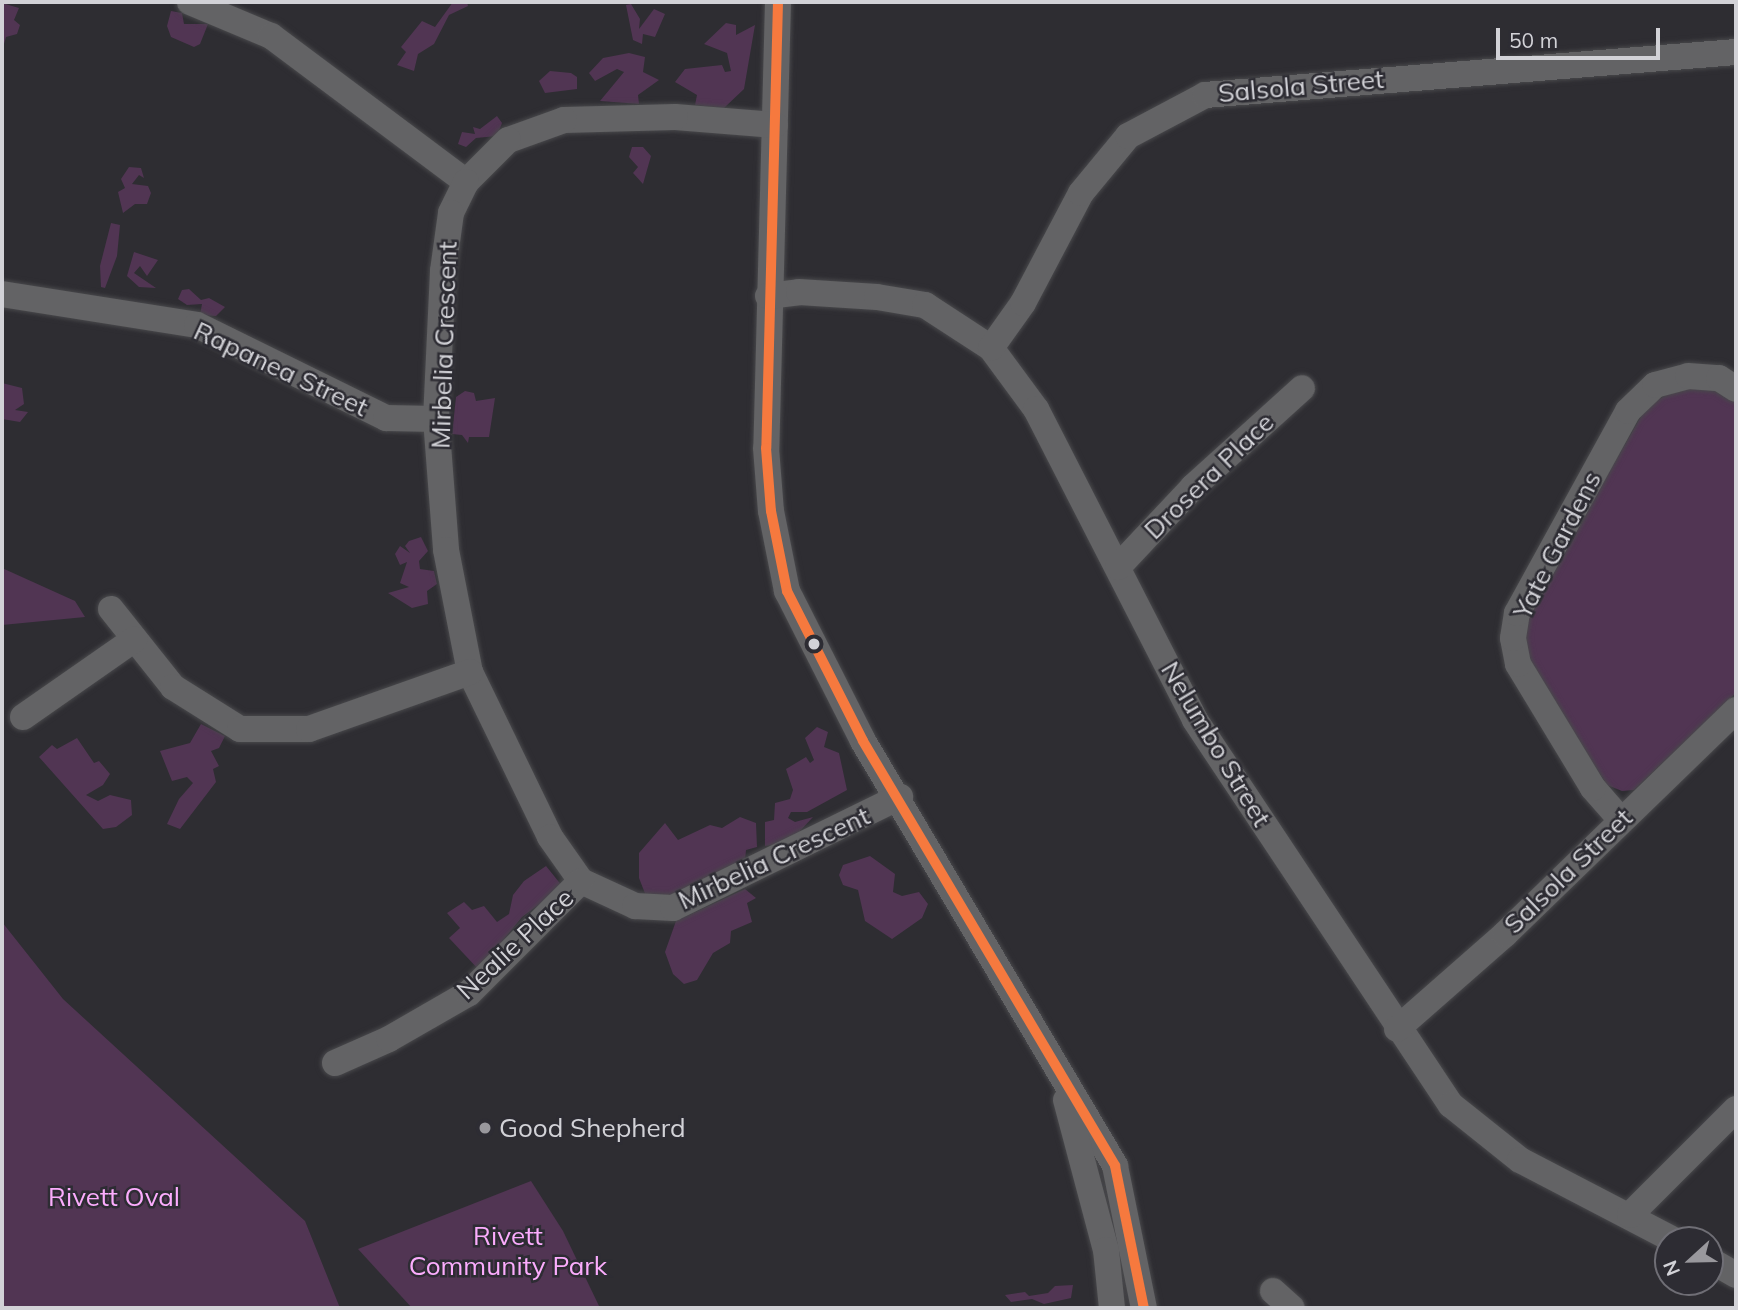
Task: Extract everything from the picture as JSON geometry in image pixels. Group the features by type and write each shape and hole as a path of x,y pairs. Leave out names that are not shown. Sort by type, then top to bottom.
{"street":[{"path":"190,2 271,37 466,182"},
{"path":"778,2 766,448 771,511 788,591 863,741 900,797 1115,1166 1143,1308"},
{"name":"Salsola Street","path":"991,348 1023,303 1081,193 1128,136 1205,95 1736,52"},
{"name":"Mirbelia Crescent","path":"775,125 675,117 564,120 508,140 466,182 451,213 443,271 436,419 446,550 470,672 550,837 581,881 635,906 673,908 900,797"},
{"name":"Rapanea Street","path":"2,295 197,325 386,418 436,419"},
{"name":"Nelumbo Street","path":"768,296 864,296 925,305 991,348 1036,409 1195,720 1397,1029 1451,1105 1520,1160 1654,1228"},
{"name":"Yate Gardens","path":"1621,820 1593,788 1518,664 1513,638 1517,614 1628,411 1656,385 1688,376 1718,378 1736,389"},
{"name":"Drosera Place","path":"1118,567 1193,487 1302,388"},
{"path":"111,609 173,687 240,729 309,729 470,672"},
{"path":"23,717 135,639"},
{"name":"Salsola Street","path":"1397,1029 1504,933 1736,710"},
{"name":"Nealie Place","path":"335,1063 469,993 581,881"},
{"path":"1059,1071 1106,1250 1112,1308"},
{"path":"1630,1215 1736,1110"}],"green space":[{"path":"453,2 467,2 468,6 449,15 434,44 418,54 414,71 397,65 406,52 401,47 422,21 435,27"},
{"path":"2,3 19,8 14,20 20,25 17,34 6,37 2,51"},
{"path":"631,4 640,19 639,29 654,9 665,14 655,37 643,34 642,44 633,40 626,5"},
{"path":"171,11 182,13 184,24 208,24 200,44 194,47 171,37 167,26"},
{"path":"726,23 736,25 736,35 755,25 744,89 724,108 695,105 697,95 675,82 685,69 722,65 725,72 731,71 727,53 704,44"},
{"path":"629,53 645,57 643,72 659,80 638,95 639,104 600,101 624,72 617,69 595,81 589,73 603,58"},
{"path":"550,71 571,73 577,77 577,89 545,93 539,81"},
{"path":"497,116 502,123 497,136 476,138 466,147 458,144 462,132 475,134 473,127 480,129"},
{"path":"632,147 643,147 651,156 643,184 633,173 638,167 629,157"},
{"path":"129,167 141,168 144,178 139,175 132,184 148,186 151,193 147,204 135,204 123,213 118,192 125,188 121,179"},
{"path":"111,223 120,225 117,256 105,288 101,287 100,266"},
{"path":"134,252 158,260 147,276 140,266 134,273 156,288 139,287 127,276"},
{"path":"189,289 201,300 209,298 225,307 216,316 200,315 202,304 187,305 178,299 182,290"},
{"path":"2,383 22,388 24,404 15,410 28,412 20,422 2,419"},
{"path":"1706,386 1736,402 1736,693 1634,790 1622,791 1607,785 1528,662 1524,639 1530,610 1647,406 1677,389"},
{"path":"465,391 474,393 476,401 495,398 489,437 469,437 468,443 462,435 452,434 456,397"},
{"path":"421,537 428,551 419,561 420,569 434,571 437,584 427,591 428,604 412,608 388,593 409,587 400,583 407,562 400,565 395,554 400,546 410,553 405,546 409,541"},
{"path":"2,568 75,601 85,617 2,625"},
{"path":"201,724 225,736 219,748 211,751 219,766 213,769 216,782 180,829 167,824 179,799 193,783 187,777 172,781 160,751 190,743"},
{"path":"817,727 828,732 824,747 839,753 847,790 807,812 791,812 788,818 795,822 813,817 789,843 765,846 765,822 774,820 775,803 790,799 793,790 786,769 806,757 810,763 814,760 805,738"},
{"path":"77,738 94,763 99,761 110,774 103,785 86,795 98,801 110,795 131,800 132,815 116,827 103,829 39,757 52,745 57,749"},
{"path":"740,817 756,823 757,847 746,850 745,861 693,895 646,896 639,878 639,853 665,823 678,840 710,825 722,828"},
{"path":"870,856 895,874 893,892 902,896 919,892 928,904 922,918 892,939 865,921 858,890 843,885 839,875 843,865"},
{"path":"546,866 563,887 522,917 479,970 449,938 460,928 447,913 464,902 472,910 484,906 497,922 509,914 513,895 524,881"},
{"path":"745,889 756,898 747,903 752,922 731,931 730,943 713,953 697,980 684,984 673,974 665,952 676,921"},
{"name":"Rivett Oval","path":"2,922 63,999 305,1221 340,1308 2,1308"},
{"name":"Rivett Community Park","path":"531,1181 563,1231 600,1308 412,1308 358,1249"},
{"path":"1073,1285 1071,1298 1044,1304 1032,1299 1011,1302 1005,1295 1025,1292 1029,1296 1048,1293 1055,1286"}],"transit line":[{"path":"778,2 766,448 771,511 787,591 863,741 1115,1166 1144,1308"}],"place":[{"name":"Good Shepherd","path":"485,1128"}]}
